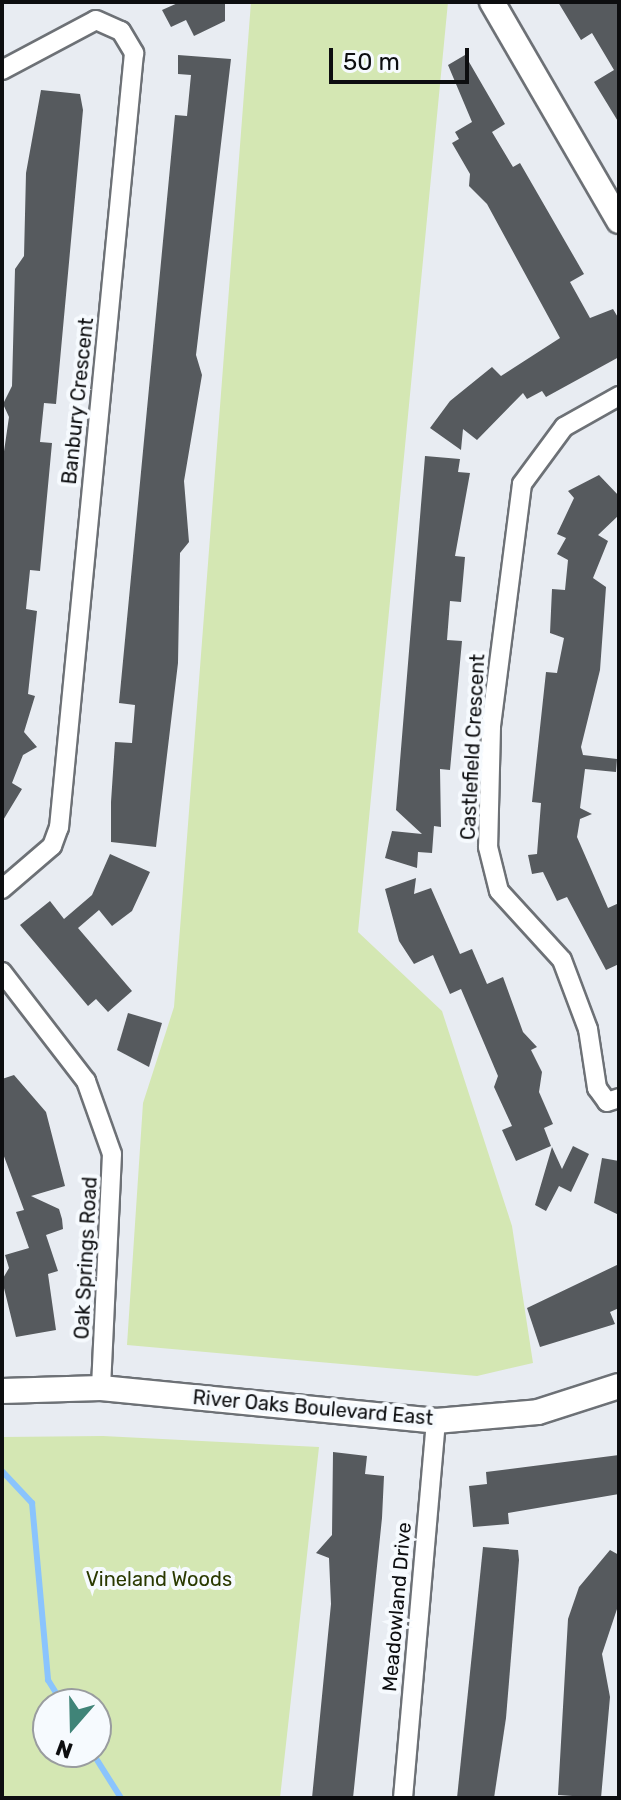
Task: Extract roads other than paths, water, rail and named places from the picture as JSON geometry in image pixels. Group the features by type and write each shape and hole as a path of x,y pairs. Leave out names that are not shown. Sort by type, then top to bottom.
{"street":[{"path":"492,2 611,189 619,221"},
{"name":"Banbury Crescent","path":"2,70 96,20 121,31 134,53 59,827 52,846 2,889"},
{"name":"Castlefield Crescent","path":"619,396 564,427 522,484 491,727 488,847 499,891 568,972 597,1088 607,1102 619,1098"},
{"name":"Oak Springs Road","path":"2,972 86,1081 112,1154 101,1388"},
{"name":"River Oaks Boulevard East","path":"2,1391 101,1388 436,1421 538,1412 619,1386"},
{"name":"Meadowland Drive","path":"403,1798 436,1421"}],"waterway":[{"path":"2,1471 32,1503 48,1680 53,1688"},
{"path":"102,1768 121,1798"}],"park label":[{"name":"Vineland Woods","path":"159,1579"}]}
